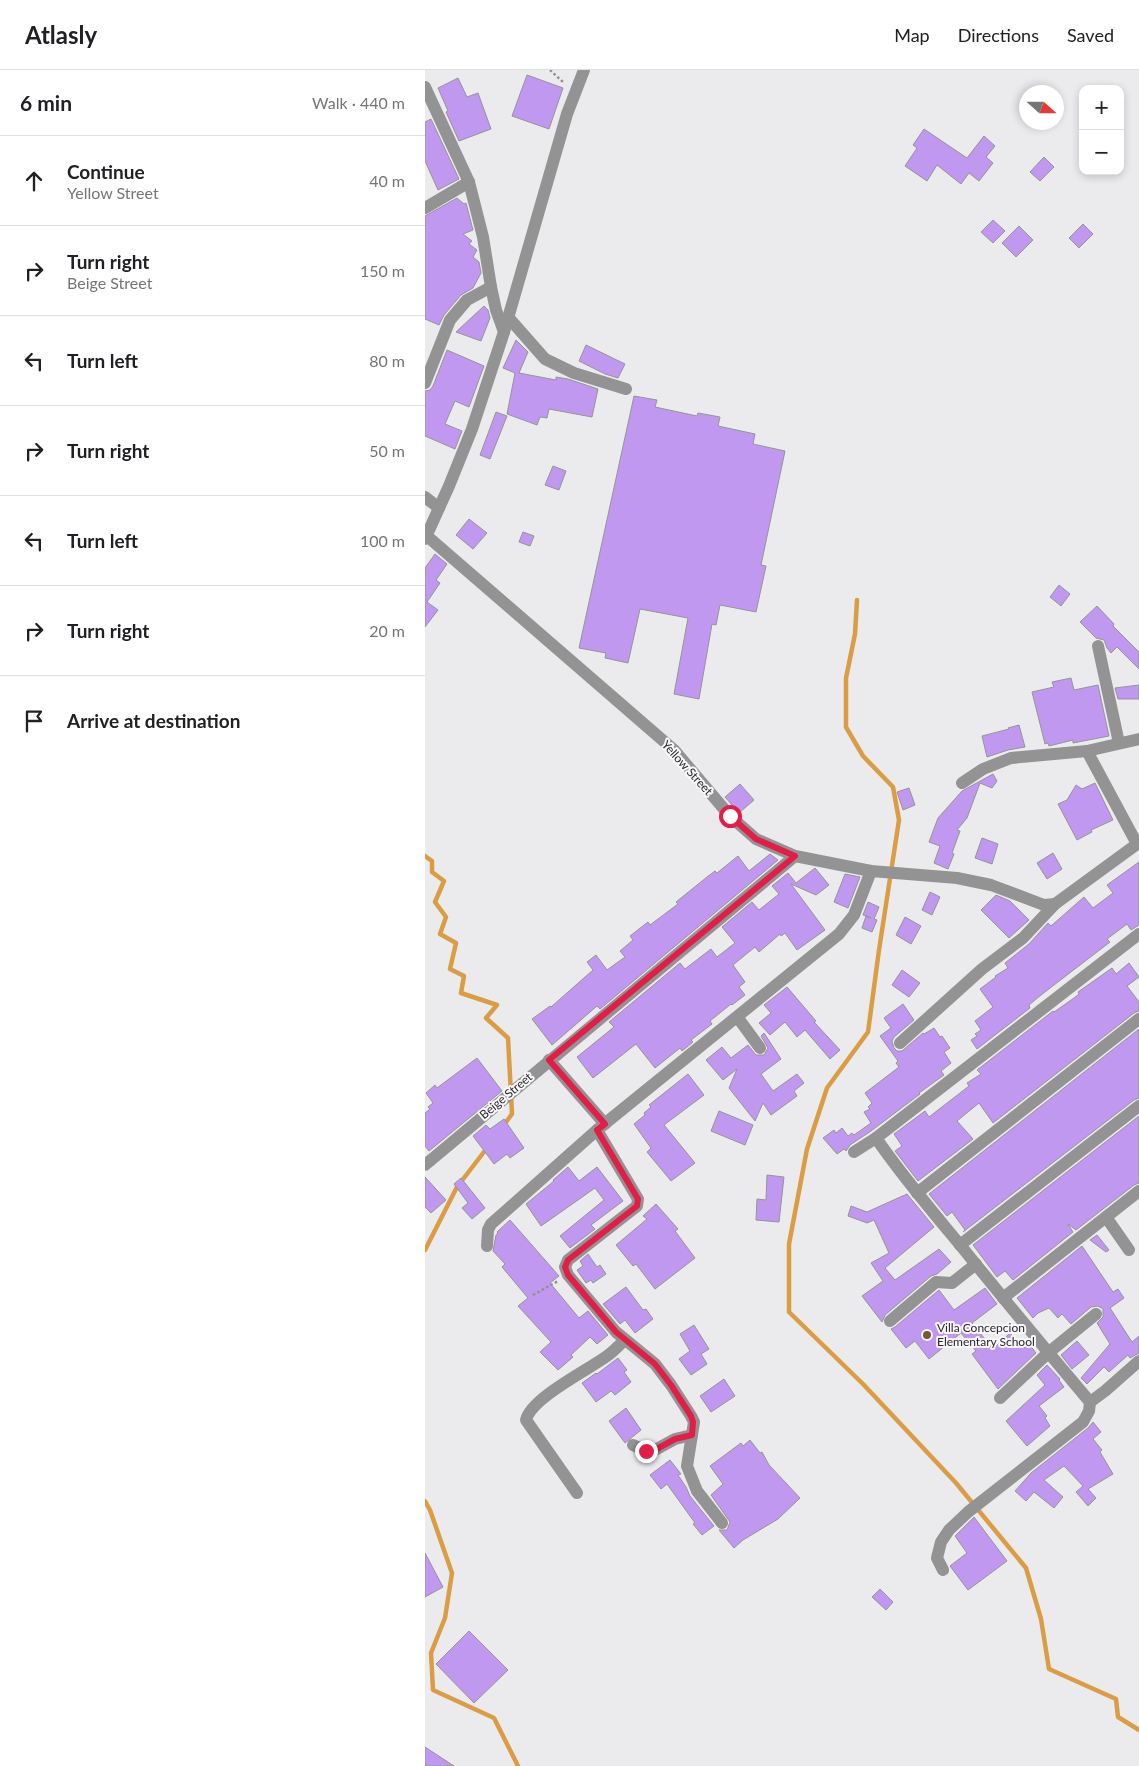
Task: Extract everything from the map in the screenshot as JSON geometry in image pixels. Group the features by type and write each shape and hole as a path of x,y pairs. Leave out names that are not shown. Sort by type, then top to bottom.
{"street":[{"path":"426,538 472,429 504,332 567,114 584,70"},
{"path":"425,87 469,182 483,237 496,310 504,332"},
{"path":"425,208 469,182"},
{"path":"425,383 450,320 467,300 491,287"},
{"path":"508,317 545,359 574,373 626,389"},
{"path":"425,497 439,508"},
{"name":"Yellow Street","path":"426,538 674,750 730,816 756,839 795,856 874,871 957,878 991,885 1044,905 1055,904"},
{"path":"1098,646 1119,743"},
{"path":"962,783 983,769 1011,758 1087,751 1139,739"},
{"path":"900,1043 982,969 1023,938 1055,904 1138,846 1087,751"},
{"name":"Beige Street","path":"425,1164 795,856"},
{"path":"487,1246 488,1230 491,1224 601,1127 738,1018 799,965 839,934 854,914 874,871"},
{"path":"854,1152 876,1138 1139,934"},
{"path":"738,1018 760,1048"},
{"path":"917,1194 1139,1019"},
{"path":"549,1060 601,1127 638,1199 637,1206 568,1260 565,1267 568,1275 624,1341 655,1364 691,1416 693,1422 692,1435 687,1466 697,1491 721,1523"},
{"path":"960,1245 1139,1106"},
{"path":"876,1138 917,1194 1089,1402 1089,1411 1083,1422 967,1512 949,1530 941,1542 937,1558 943,1570"},
{"path":"1003,1298 1139,1191"},
{"path":"1106,1217 1129,1250"},
{"path":"890,1320 935,1282 952,1283 975,1264"},
{"path":"1000,1398 1048,1353 1096,1314"},
{"path":"577,1493 526,1420 527,1414 543,1399 608,1356 624,1341"},
{"path":"1089,1402 1105,1391 1139,1361"},
{"path":"633,1445 646,1451 653,1451 675,1439 692,1435"}],"path":[{"path":"550,70 575,92"},
{"path":"533,1295 568,1275"}],"building":[{"path":"527,75 563,88 549,129 512,116"},
{"path":"458,78 467,97 478,93 491,129 459,141 438,88"},
{"path":"431,119 459,179 438,190 425,161 425,122"},
{"path":"924,129 967,158 984,136 995,146 986,157 993,163 979,181 969,173 961,184 937,165 927,181 905,166 917,148 913,145"},
{"path":"1044,157 1054,167 1040,181 1030,172"},
{"path":"457,198 464,204 466,203 473,230 463,234 472,241 469,244 477,250 473,257 479,262 481,273 473,288 461,295 444,315 439,325 425,319 425,216"},
{"path":"993,220 1005,231 993,243 981,232"},
{"path":"1083,224 1093,234 1079,248 1069,238"},
{"path":"1019,226 1033,240 1016,257 1002,243"},
{"path":"484,306 488,310 490,318 481,341 456,332"},
{"path":"516,340 528,352 519,373 556,380 556,377 568,379 598,389 592,417 549,409 547,418 540,417 537,425 507,414 515,373 503,368"},
{"path":"586,345 625,364 618,378 605,374 579,361"},
{"path":"447,350 484,366 469,407 455,401 445,424 462,431 455,449 425,436 425,391 430,390 433,386"},
{"path":"634,396 657,400 655,407 697,416 698,413 720,417 718,426 755,434 753,444 785,451 761,565 766,566 756,612 720,605 716,625 712,624 699,699 674,694 688,618 640,609 628,663 605,658 606,653 579,648"},
{"path":"496,412 507,416 490,459 480,455"},
{"path":"553,466 566,471 559,490 545,485"},
{"path":"469,519 487,533 473,549 456,535"},
{"path":"523,532 534,536 530,546 519,542"},
{"path":"435,554 447,564 436,580 440,583 427,602 438,610 425,627 425,568"},
{"path":"1059,585 1070,594 1061,606 1050,597"},
{"path":"1097,606 1114,624 1113,626 1139,652 1139,669 1117,647 1111,653 1104,640 1096,638 1080,622"},
{"path":"1071,678 1074,690 1098,685 1109,736 1073,743 1073,740 1049,746 1048,743 1045,744 1032,692 1054,687 1052,682"},
{"path":"1139,685 1139,699 1118,699 1115,688"},
{"path":"1019,725 1025,747 987,757 982,736"},
{"path":"993,774 997,781 992,788 980,783 967,818 957,830 960,831 948,869 934,863 940,846 929,842 938,818 962,791"},
{"path":"1095,783 1113,820 1091,830 1092,832 1077,840 1058,804 1067,800 1076,785 1082,789"},
{"path":"740,784 754,800 739,813 725,797"},
{"path":"909,788 915,805 903,810 897,792"},
{"path":"982,838 998,844 992,864 975,858"},
{"path":"1053,853 1062,869 1047,879 1037,863"},
{"path":"770,854 778,860 600,1009 597,1006 552,1045 532,1019 551,1007 593,970 587,962 596,955 607,970 625,957 620,951 633,940 630,936 648,922 650,925 678,904 676,902 715,871 717,873 738,856 749,871"},
{"path":"1139,862 1139,925 1131,930 1127,924 1107,939 1110,942 1041,995 1029,1005 1030,1008 977,1049 971,1040 981,1030 975,1021 993,1007 980,989 1008,968 1005,963 1029,944 1048,923 1051,926 1084,897 1093,908 1113,893 1107,885"},
{"path":"815,868 829,885 816,895 791,884 825,930 797,950 785,933 781,936 780,934 759,952 755,947 733,965 745,982 739,987 745,995 710,1021 712,1024 691,1040 693,1042 682,1051 680,1048 655,1068 636,1044 593,1078 577,1057 614,1027 609,1022 680,963 685,969 711,949 717,957 735,943 722,927 752,902 759,910 779,894 772,886 788,873 796,883"},
{"path":"845,874 860,877 848,908 834,902"},
{"path":"930,892 940,897 932,915 922,910"},
{"path":"996,895 1010,901 1029,920 1009,938 981,910"},
{"path":"868,902 879,907 874,919 877,920 872,932 862,928 866,916 863,915"},
{"path":"905,917 921,926 911,944 896,935"},
{"path":"1129,963 1139,977 1127,986 1139,1002 1139,1011 993,1123 979,1103 957,1121 973,1139 918,1181 895,1151 902,1146 894,1134 925,1111 929,1117 969,1086 967,1083 981,1074 977,1070 1053,1011 1074,998 1079,994 1078,992 1112,968 1116,974"},
{"path":"902,970 920,983 909,997 892,985"},
{"path":"787,987 816,1021 814,1022 840,1050 830,1059 805,1030 797,1037 785,1022 770,1035 759,1023 771,1013 764,1005"},
{"path":"903,1004 914,1020 894,1037 892,1041 894,1048 897,1051 902,1051 923,1033 934,1028 950,1048 944,1052 951,1063 941,1071 944,1075 850,1145 846,1151 844,1149 837,1154 823,1138 834,1130 836,1133 842,1128 848,1136 852,1133 854,1135 871,1123 864,1112 870,1109 868,1107 872,1103 865,1093 899,1067 896,1063 898,1061 880,1036 891,1028 884,1018"},
{"path":"1139,1029 1139,1098 963,1232 965,1230 952,1212 947,1216 929,1194"},
{"path":"764,1033 781,1059 761,1074 773,1091 797,1074 804,1083 794,1091 797,1096 771,1115 763,1103 755,1121 729,1088 737,1069 723,1080 706,1060 722,1047 731,1058 748,1045 756,1055 764,1055 768,1048 761,1036"},
{"path":"477,1058 502,1091 429,1151 425,1146 425,1113 433,1103 426,1093 435,1085 437,1088"},
{"path":"688,1074 704,1095 664,1125 695,1163 671,1181 647,1152 651,1148 634,1124 645,1115 644,1113 651,1107 649,1105"},
{"path":"719,1111 753,1125 745,1145 711,1131"},
{"path":"1139,1116 1139,1183 1076,1230 1068,1224 1073,1232 1013,1280 1005,1271 997,1277 973,1245"},
{"path":"504,1119 524,1148 510,1158 507,1154 494,1164 473,1136 486,1125 490,1129"},
{"path":"568,1167 579,1181 597,1167 623,1201 591,1225 595,1229 570,1248 560,1236 604,1200 595,1188 541,1226 526,1204"},
{"path":"767,1175 784,1177 779,1222 756,1220 757,1199 766,1200"},
{"path":"425,1177 446,1200 431,1213 425,1207"},
{"path":"461,1178 485,1208 472,1219 462,1208 468,1203 454,1184"},
{"path":"907,1194 934,1227 885,1268 895,1280 939,1249 951,1262 937,1274 931,1276 885,1315 882,1322 862,1296 883,1281 871,1263 889,1253 874,1220 867,1223 848,1216 851,1206 867,1212"},
{"path":"656,1204 678,1229 675,1231 695,1258 655,1289 636,1264 633,1266 616,1245 647,1219 643,1216"},
{"path":"510,1220 559,1276 550,1283 579,1318 588,1311 608,1335 597,1344 590,1337 571,1355 573,1357 558,1370 540,1352 551,1342 518,1306 528,1298 502,1267 505,1264 493,1251 497,1232"},
{"path":"1097,1235 1109,1250 1106,1252 1090,1240"},
{"path":"1082,1246 1113,1292 1118,1289 1124,1298 1110,1308 1132,1342 1139,1336 1139,1353 1130,1358 1128,1355 1109,1372 1104,1367 1087,1384 1081,1378 1110,1344 1097,1323 1103,1317 1103,1309 1098,1306 1091,1307 1071,1324 1062,1314 1058,1318 1049,1308 1038,1313 1033,1318 1017,1298"},
{"path":"588,1254 597,1267 600,1265 606,1274 593,1283 591,1280 586,1283 577,1270 583,1266 580,1261"},
{"path":"626,1287 643,1310 646,1309 653,1319 635,1333 625,1320 620,1324 603,1304"},
{"path":"985,1288 997,1304 972,1323 993,1349 1010,1333 1024,1348 1029,1344 1036,1353 998,1389 972,1354 976,1351 961,1333 929,1359 915,1341 906,1348 891,1329 939,1290 954,1310"},
{"path":"694,1325 709,1349 701,1354 707,1364 691,1375 679,1359 690,1351 680,1334"},
{"path":"1077,1341 1089,1355 1072,1369 1061,1355"},
{"path":"618,1358 627,1370 624,1372 631,1382 615,1395 611,1391 596,1402 582,1383"},
{"path":"1047,1365 1060,1379 1064,1387 1039,1406 1047,1416 1045,1418 1050,1426 1027,1446 1006,1421 1045,1385 1037,1375"},
{"path":"724,1379 735,1396 711,1412 700,1396"},
{"path":"626,1408 641,1430 625,1443 609,1421"},
{"path":"1093,1422 1101,1432 1093,1439 1102,1450 1100,1452 1113,1474 1088,1489 1096,1498 1088,1506 1076,1492 1083,1486 1064,1466 1044,1480 1063,1497 1054,1508 1034,1492 1026,1501 1015,1491 1031,1473"},
{"path":"750,1440 760,1453 762,1452 769,1465 800,1498 778,1519 743,1540 734,1548 719,1530 727,1530 730,1522 711,1495 723,1484 710,1466 741,1443 743,1446"},
{"path":"670,1460 681,1474 678,1475 690,1496 714,1526 702,1535 667,1484 661,1489 650,1475"},
{"path":"974,1517 1007,1561 968,1590 950,1566 967,1553 955,1536"},
{"path":"425,1553 443,1587 425,1597"},
{"path":"880,1589 893,1602 886,1610 872,1597"},
{"path":"469,1631 508,1670 474,1703 436,1664"},
{"path":"425,1747 454,1766 425,1766"}],"waterway":[{"path":"857,600 855,634 846,678 846,727 863,756 893,787 899,820 868,1032 827,1088 807,1149 789,1244 789,1312 863,1384 956,1483 1026,1568 1041,1619 1049,1669 1116,1699 1118,1717 1139,1730"},
{"path":"425,856 432,861 432,872 444,881 435,902 446,917 440,934 456,943 450,969 464,976 461,993 497,1005 486,1018 508,1038 512,1114 503,1126"},
{"path":"425,1250 457,1187 487,1148"},
{"path":"425,1501 430,1510 452,1573 445,1618 431,1653 433,1690 494,1718 518,1766"}],"place":[{"name":"Villa Concepcion Elementary School","path":"927,1335"}],"route":[{"path":"646,1451 653,1451 675,1439 692,1435 693,1422 691,1416 655,1364 624,1341 568,1275 565,1267 568,1260 637,1206 638,1199 597,1130 605,1124 549,1060 795,856 756,839 730,816"}]}
